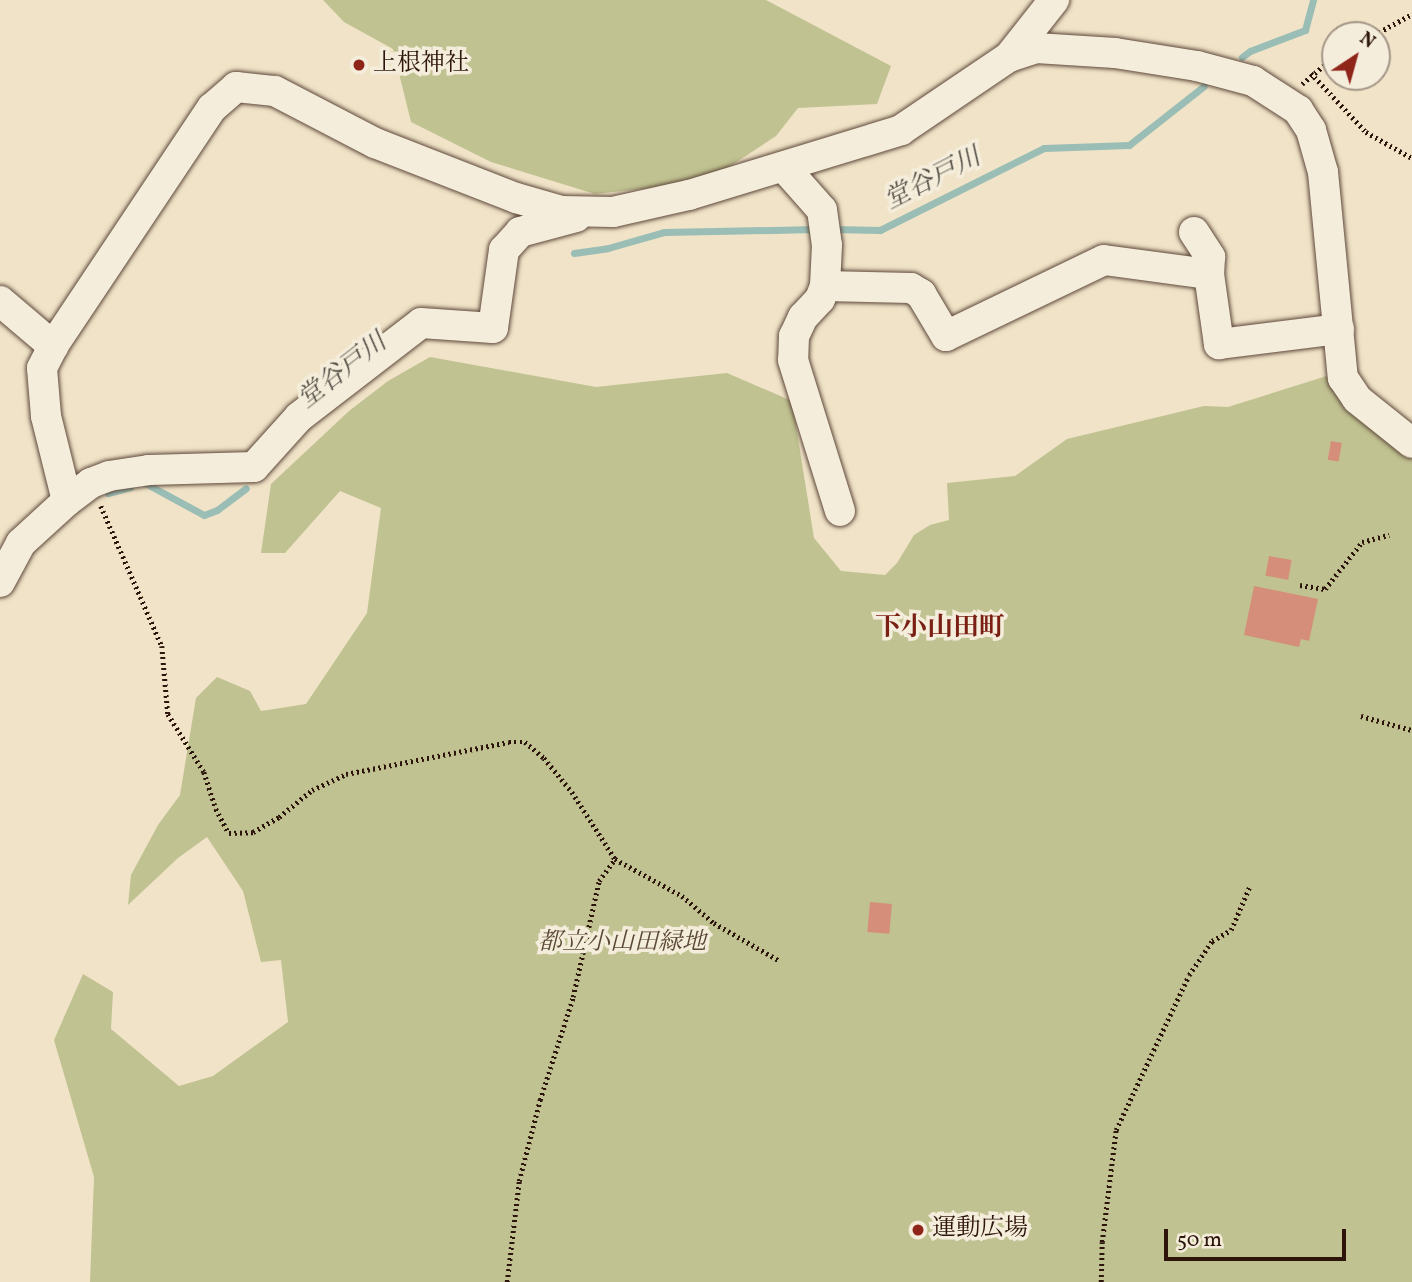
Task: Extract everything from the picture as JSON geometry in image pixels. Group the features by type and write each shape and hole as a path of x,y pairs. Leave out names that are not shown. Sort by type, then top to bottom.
{"street":[{"path":"1009,57 1054,0"},
{"path":"0,582 22,543 67,501 91,483 109,476 149,470 254,467 299,418 421,323 493,328 504,250 520,232 593,213 649,206 901,130 1009,57 1036,48 1115,53 1197,66 1253,81 1288,101 1307,120 1323,172 1343,377 1377,416 1412,443"},
{"path":"67,501 46,416 42,368 53,346 212,108 236,87 275,91 399,154 516,198 561,211 593,213"},
{"path":"784,167 822,210 827,245 825,286 820,299 803,317 794,336 793,360 840,511"},
{"path":"1194,232 1210,257 1209,274 1219,344 1339,329"},
{"path":"825,286 911,288 921,294 946,336 1104,260 1209,274"},
{"path":"0,302 53,346"}],"path":[{"path":"1391,26 1412,14"},
{"path":"1288,101 1321,66"},
{"path":"1311,74 1366,132 1412,158"},
{"path":"91,483 162,646 168,714 204,772 216,809 229,833 253,832 279,817 312,790 346,774 497,744 525,742 544,758 572,792 615,859 682,896 714,923 780,961"},
{"path":"1300,585 1325,589 1362,542 1389,535"},
{"path":"1361,716 1412,730"},
{"path":"507,1282 519,1181 540,1100 573,997 600,881 615,859"},
{"path":"1101,1282 1102,1242 1116,1130 1189,975 1212,941 1231,930 1249,888"}],"green space":[{"path":"323,0 766,0 891,66 877,104 798,108 776,136 706,182 595,194 491,162 411,122 393,49 344,22"},
{"name":"都立小山田緑地","path":"430,357 596,387 727,373 792,401 814,538 841,571 885,575 897,563 914,535 930,525 949,520 947,483 1015,476 1067,439 1204,406 1228,407 1333,374 1412,451 1412,1282 90,1282 94,1177 54,1040 83,974 113,992 111,1029 179,1086 213,1076 288,1022 281,960 261,962 243,891 207,837 178,858 128,905 131,875 158,825 180,795 196,698 217,677 250,691 261,711 306,704 367,613 381,508 340,491 285,553 261,553 271,484 349,411 388,381"}],"building":[{"path":"1331,441 1342,443 1339,462 1328,460"},
{"path":"1269,556 1292,560 1288,580 1266,576"},
{"path":"1254,586 1318,599 1309,641 1301,639 1299,647 1244,635"},
{"path":"870,902 892,904 889,934 867,932"}],"waterway":[{"name":"堂谷戸川","path":"1242,57 1250,51 1305,30 1313,0"},
{"name":"堂谷戸川","path":"832,229 880,230 1044,148 1129,145 1204,86"},
{"name":"堂谷戸川","path":"574,253 608,248 664,232 816,229"},
{"name":"堂谷戸川","path":"145,483 204,515 217,510 246,488"},
{"name":"堂谷戸川","path":"108,493 130,487"}],"place":[{"name":"上根神社","path":"359,65"},
{"name":"運動広場","path":"918,1230"}],"district":[{"name":"下小山田町","path":"940,629"}]}
